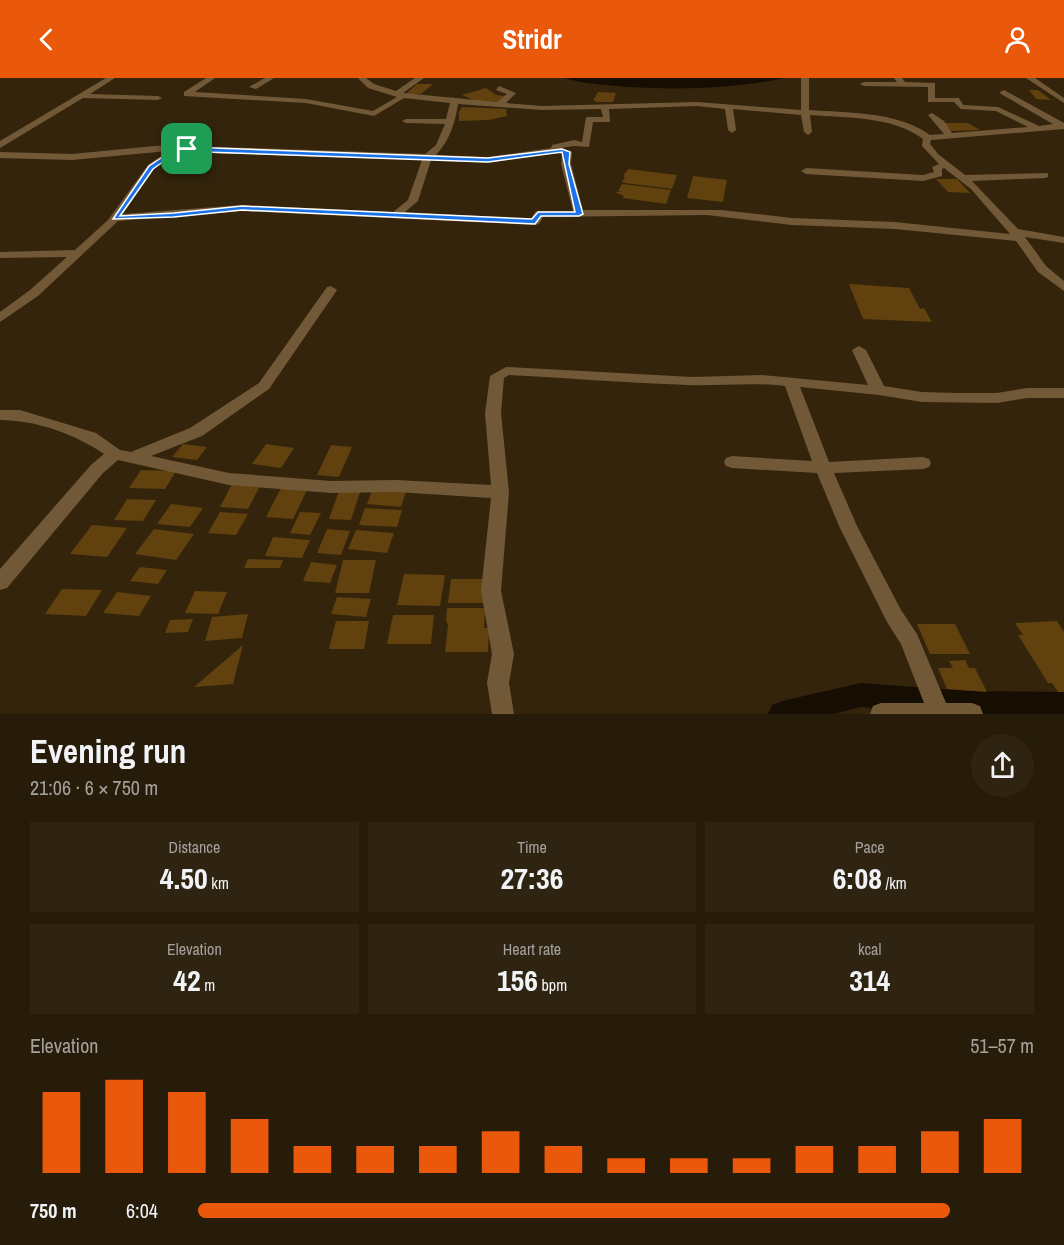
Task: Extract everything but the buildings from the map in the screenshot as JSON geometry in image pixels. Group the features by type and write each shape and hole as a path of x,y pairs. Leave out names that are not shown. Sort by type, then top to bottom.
{"street":[{"path":"0,145 111,78"},
{"path":"211,78 187,94 306,101 374,114 420,78"},
{"path":"253,87 270,78"},
{"path":"362,78 371,86 400,95 454,101 542,108 697,104 729,106 897,123 920,132 928,138 1063,126"},
{"path":"805,78 805,112 808,132"},
{"path":"1030,78 1064,101"},
{"path":"864,84 901,81 931,82 931,100 956,100 961,107 998,109 1037,128"},
{"path":"499,87 512,93 499,105"},
{"path":"1004,92 1063,126"},
{"path":"79,96 158,98"},
{"path":"395,214 413,201 427,158 439,146 451,122 454,101"},
{"path":"556,150 554,146 574,143 586,145 588,119 607,120 605,106"},
{"path":"729,106 732,130"},
{"path":"932,115 950,136"},
{"path":"406,121 451,122"},
{"path":"928,138 925,144 945,165 974,187 1042,269 1064,287"},
{"path":"0,155 72,157 109,152 171,149 488,160 556,150 567,152 566,164 579,214"},
{"path":"0,318 34,293 115,218 151,167 173,152 171,149"},
{"path":"806,171 923,178 939,174 937,167 945,165"},
{"path":"961,178 1045,175"},
{"path":"115,218 242,208 535,222 538,214 717,213 820,223 878,224 1064,240"},
{"path":"0,255 76,253"},
{"path":"0,582 97,469 123,456 196,432 264,386 331,290"},
{"path":"860,350 867,370 879,390"},
{"path":"503,714 498,683 503,654 491,591 501,492 493,413 497,375 506,370 589,374 630,379 693,381 762,379 879,390 922,397 997,398 1027,393 1064,393"},
{"path":"791,382 810,438 825,468 848,526 894,616 910,640 939,713"},
{"path":"0,415 20,416 90,437 123,456 229,479 331,487 396,486 501,492"},
{"path":"732,462 825,468 923,463"},
{"path":"880,714 972,714"}],"shaded area":[{"path":"564,78 785,78 706,88 667,88 604,85"}],"waterway":[{"path":"782,714 861,695 969,704 1064,705"}],"route":[{"path":"171,149 187,149 488,160 556,150 567,152 566,164 579,214 538,214 535,222 242,208 115,218 151,167 173,152 171,149"}]}
